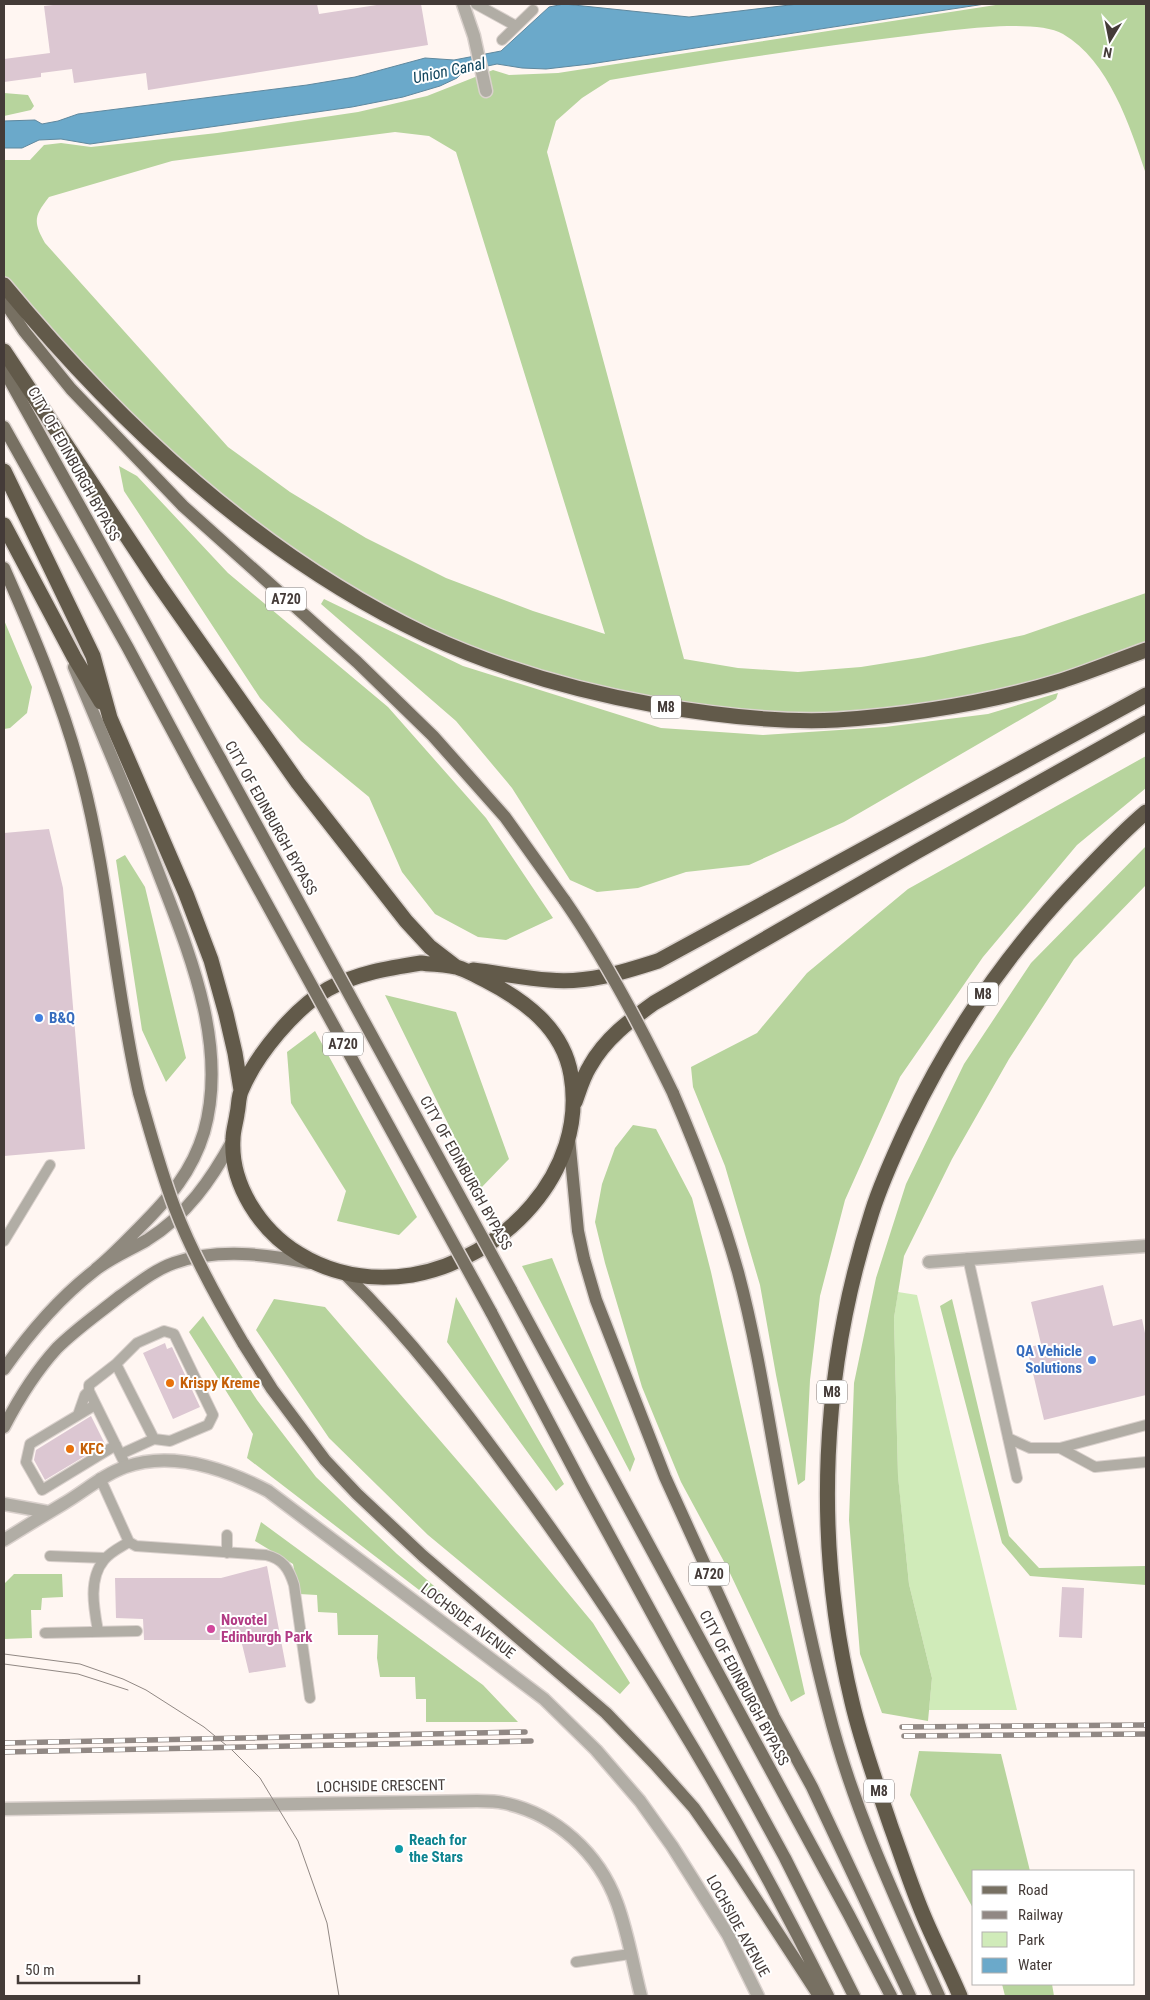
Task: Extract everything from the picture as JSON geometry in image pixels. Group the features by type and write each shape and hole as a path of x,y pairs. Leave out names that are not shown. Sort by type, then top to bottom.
{"highway":[{"name":"M8","path":"4,284 34,321 118,411 172,462 225,507 334,583 383,613 428,636 526,674 615,698 724,716 832,720 887,716 1007,695 1062,680 1146,650"},
{"path":"4,351 157,582 298,783 406,921 430,947 459,968 522,1000 541,1017 554,1034 566,1058 571,1075 573,1106 569,1133 562,1158 542,1192 520,1220 476,1253 447,1267 404,1276 376,1277 345,1274 320,1265 284,1244 261,1220 248,1201 238,1178 234,1159 233,1140 241,1090 226,1014 211,960 186,894 110,718 54,620 4,525"},
{"path":"4,472 93,656 110,718"},
{"path":"241,1090 260,1058 279,1032 297,1013 326,990 353,977 385,968 421,964 549,980 576,980 633,969 658,961 1146,695"},
{"path":"573,1106 589,1067 602,1047 622,1026 654,1003 916,852 1146,723"},
{"name":"M8","path":"960,1996 924,1916 864,1749 843,1658 830,1577 828,1524 828,1444 839,1347 847,1303 872,1211 892,1159 940,1062 966,1017 1029,933 1103,853 1146,812"}],"main road":[{"name":"A720","path":"4,301 24,331 71,389 183,506 357,662 433,736 504,817 592,940 673,1094 704,1170 738,1271 763,1388 798,1575 828,1712 851,1784 885,1876 939,1996"},
{"name":"CITY OF EDINBURGH BYPASS","path":"4,370 221,760 511,1290 891,1996"},
{"name":"A720","path":"4,427 128,648 491,1312 582,1485 785,1858 854,1996"},
{"path":"4,568 41,653 64,717 82,778 97,850 128,1043 139,1093 164,1176 183,1227 209,1283 272,1389 325,1460 357,1494 423,1556 606,1713 694,1808 734,1864 819,1996"},
{"name":"A720","path":"569,1133 578,1231 584,1259 596,1300 664,1477 774,1717 812,1787 910,1996"},
{"path":"345,1274 409,1340 448,1388 555,1532 608,1610 666,1701 740,1826 788,1915 828,1996"}],"street":[{"path":"463,4 474,36 486,91"},
{"path":"4,1369 41,1321 60,1301 118,1251 158,1210 184,1178 204,1131 211,1079 211,1051 203,1000 186,945 141,826 54,620"},
{"path":"96,1269 148,1239 190,1205 218,1167 233,1140"},
{"path":"929,1262 1146,1246"},
{"path":"4,1427 15,1406 56,1349 95,1315 158,1270 173,1263 191,1259 232,1254 281,1257 320,1265"},
{"name":"LOCHSIDE AVENUE","path":"4,1540 100,1478 121,1455 190,1463 222,1470 268,1492 544,1699 596,1750 640,1801 672,1846 718,1920 758,1996"},
{"path":"4,1504 48,1512"},
{"name":"LOCHSIDE CRESCENT","path":"4,1809 477,1800 503,1803 528,1810 552,1822 573,1838 592,1857 606,1879 617,1901 625,1927 641,1996"}],"lane":[{"path":"476,4 516,26"},
{"path":"502,40 533,10"},
{"path":"4,1241 50,1165"},
{"path":"968,1258 1017,1478"},
{"path":"78,1416 89,1385 116,1364 137,1343 164,1331 174,1334 213,1415 208,1425 170,1442 154,1439 42,1490 26,1462 30,1444 78,1416 96,1405"},
{"path":"116,1364 154,1439"},
{"path":"88,1391 121,1455"},
{"path":"1008,1438 1030,1448 1060,1448 1146,1425"},
{"path":"1060,1448 1095,1467 1146,1462"},
{"path":"100,1478 129,1542 136,1546 275,1557 284,1562 290,1571 297,1604 310,1698"},
{"path":"227,1553 228,1535"},
{"path":"98,1631 94,1606 96,1575 105,1558 129,1542"},
{"path":"50,1556 105,1558"},
{"path":"45,1632 137,1631"},
{"path":"576,1962 630,1954"}],"green space":[{"path":"1002,4 1146,4 1146,174 1133,136 1116,96 1093,61 1079,46 1063,34 1049,29 1009,26 963,29 758,56 610,80 582,98 556,121 547,152 684,659 738,668 798,672 861,667 924,657 1024,635 1146,593 1146,650 951,706 782,719 573,688 383,613 202,488 4,285 4,160 30,160 44,145 61,143 91,147 217,133 358,112 427,96 493,70 509,75 558,73","holes":["395,132 429,136 456,152 605,634 533,611 446,578 366,538 290,492 228,447 45,243 38,230 38,214 49,197 172,161"]},
{"path":"4,93 28,95 34,106 31,110 4,116"},
{"path":"119,466 137,476 228,573 388,707 486,818 553,918 506,940 478,937 435,914 402,872 369,797 301,741 260,698 124,491"},
{"path":"324,599 463,666 661,728 763,735 885,727 988,714 1058,693 1056,699 844,822 749,865 686,872 638,888 597,892 570,880 512,788 456,721 321,604"},
{"path":"4,620 32,687 27,713 10,728 4,729"},
{"path":"1146,756 1146,788 1077,845 983,957 900,1077 845,1200 820,1296 810,1380 805,1480 798,1485 760,1285 725,1166 693,1087 691,1067 757,1033 807,973 908,889"},
{"path":"1146,846 1146,885 1074,959 1009,1059 952,1159 904,1256 894,1318 898,1476 909,1584 932,1678 928,1721 882,1713 860,1654 849,1520 854,1383 876,1278 906,1184 964,1064 1031,963"},
{"path":"125,855 145,887 186,1058 166,1082 142,1030 116,860"},
{"path":"385,995 456,1012 509,1159 480,1189"},
{"path":"315,1031 417,1217 399,1235 337,1221 346,1191 291,1103 287,1052"},
{"path":"633,1125 656,1129 692,1198 711,1272 805,1694 791,1702 728,1569 681,1482 642,1387 605,1263 595,1222 602,1184 615,1148"},
{"path":"552,1258 635,1459 630,1472 522,1266"},
{"path":"898,1292 917,1295 1017,1710 929,1710 932,1678 909,1584 898,1477 894,1318"},
{"path":"456,1297 564,1484 556,1491 447,1342"},
{"path":"274,1299 325,1307 475,1481 593,1623 630,1683 620,1694 428,1535 329,1438 256,1330"},
{"path":"952,1299 1009,1536 1039,1568 1146,1566 1146,1585 1030,1576 1002,1543 940,1306"},
{"path":"203,1316 257,1400 316,1477 397,1554 470,1617 470,1629 247,1458 253,1434 189,1332"},
{"path":"261,1522 483,1685 518,1722 426,1722 426,1699 416,1699 415,1677 380,1677 377,1658 378,1635 338,1635 337,1613 318,1612 317,1595 299,1594 293,1564 255,1541"},
{"path":"14,1574 62,1574 63,1597 42,1598 41,1610 31,1610 32,1638 4,1639 4,1584"},
{"path":"919,1751 1001,1754 1030,1870 972,1870 972,1906 910,1795"},
{"path":"1002,1985 1052,1985 1054,1996 1005,1996"}],"water":[{"name":"Union Canal","path":"564,4 689,17 798,4 985,4 590,64 546,69 497,64 464,71 457,78 440,86 403,97 352,107 90,144 61,139 39,140 22,148 4,148 4,121 35,120 42,124 78,114 307,85 355,77 425,58 454,60 501,51 549,7"}],"building":[{"path":"62,4 317,4 319,14 383,4 421,4 428,45 148,90 146,73 74,83 72,69 41,73 41,77 4,82 4,59 50,53 44,6"},
{"name":"B&Q","path":"49,829 63,888 85,1149 4,1156 4,833"},
{"path":"1103,1285 1113,1326 1142,1319 1146,1338 1146,1395 1044,1420 1027,1348 1041,1344 1031,1302"},
{"path":"165,1343 167,1349 172,1347 200,1407 173,1419 143,1353"},
{"path":"91,1416 105,1444 45,1480 34,1460 36,1450"},
{"name":"Novotel Edinburgh Park","path":"267,1566 286,1667 249,1673 241,1640 144,1640 143,1619 116,1618 115,1578 221,1578"},
{"path":"1062,1587 1084,1588 1082,1638 1059,1637"}],"tram line":[{"path":"4,1654 80,1664 123,1679 146,1690 204,1727 232,1750 260,1778 298,1841 327,1923 339,1996"},
{"path":"4,1664 78,1674 128,1690"}],"railway":[{"path":"902,1727 1146,1725"},
{"path":"4,1743 525,1732"},
{"path":"904,1736 1146,1734"},
{"path":"4,1752 531,1741"}],"place":[{"name":"B&Q","path":"39,1018"},
{"name":"QA Vehicle Solutions","path":"1092,1360"},
{"name":"Krispy Kreme","path":"170,1383"},
{"name":"KFC","path":"70,1449"},
{"name":"Novotel Edinburgh Park","path":"211,1629"},
{"name":"Reach for the Stars","path":"399,1849"}]}
